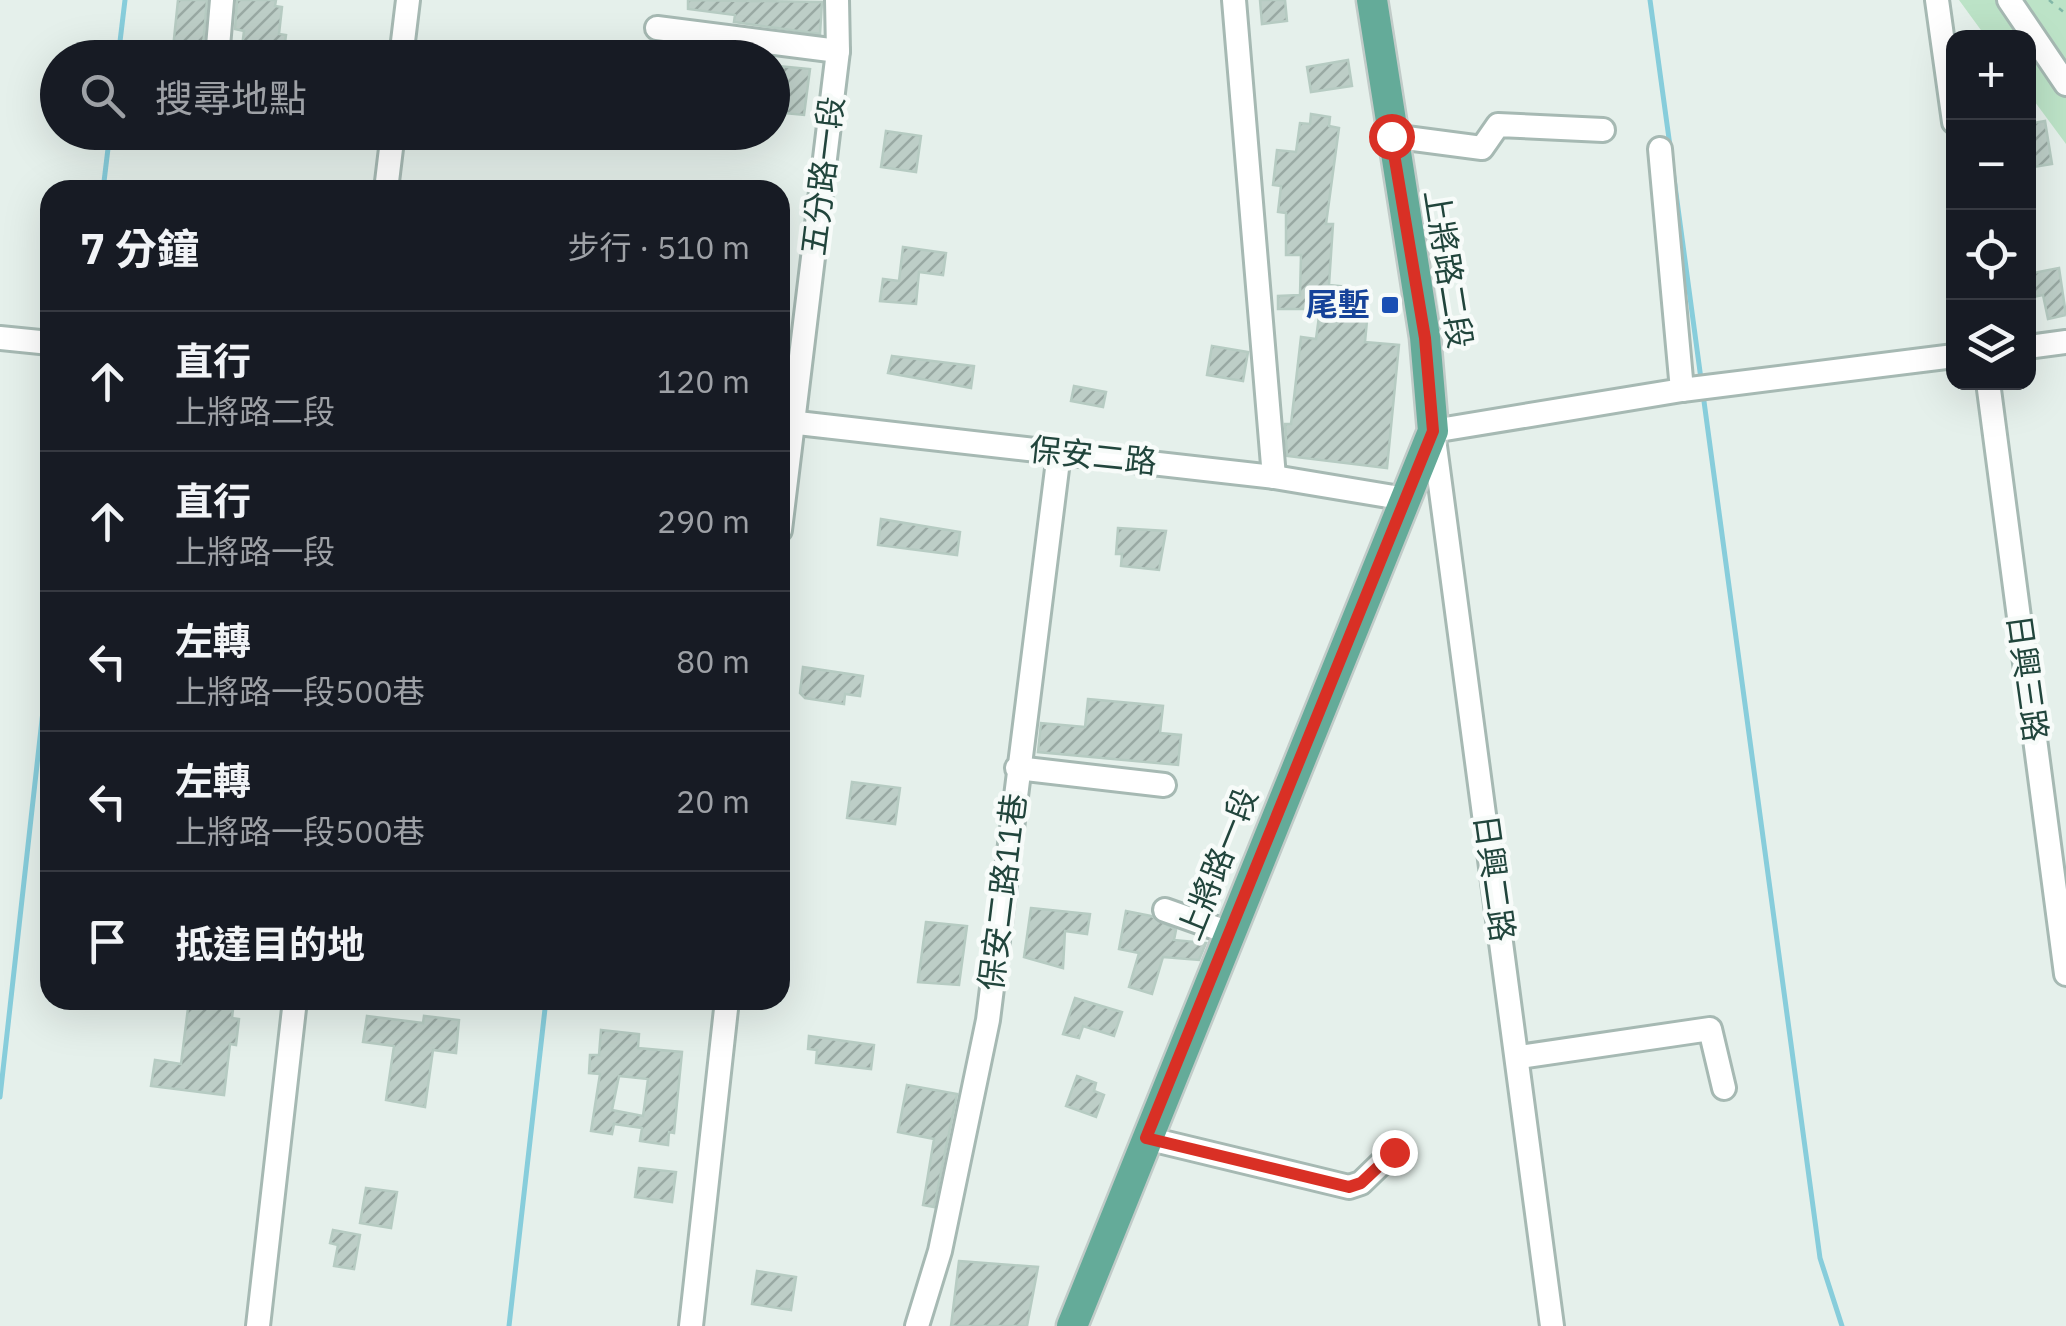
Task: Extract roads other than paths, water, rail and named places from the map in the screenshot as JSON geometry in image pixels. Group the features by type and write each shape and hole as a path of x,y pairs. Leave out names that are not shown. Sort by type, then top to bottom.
{"main road":[{"name":"上將路二段","path":"1372,0 1425,338 1433,431"},
{"name":"上將路一段","path":"1072,1326 1227,932 1433,431"}],"street":[{"path":"219,40 222,0"},
{"path":"403,40 404,0"},
{"name":"五分路一段","path":"790,393 838,51 836,0"},
{"path":"1234,0 1274,477"},
{"path":"1937,0 1954,120"},
{"path":"2009,0 2066,84"},
{"path":"657,28 751,40"},
{"path":"790,45 838,51"},
{"path":"1391,136 1482,148 1498,124 1603,130"},
{"path":"1660,149 1682,390"},
{"path":"387,180 391,150"},
{"path":"0,338 40,342"},
{"path":"2036,345 2066,342"},
{"path":"1433,431 1682,390 1946,357"},
{"name":"日興三路","path":"1989,390 2066,974"},
{"name":"保安二路","path":"790,421 1274,477 1406,499"},
{"name":"日興二路","path":"1433,431 1552,1326"},
{"name":"保安二路11巷","path":"916,1326 940,1252 988,1020 1058,452"},
{"path":"1018,768 1164,785"},
{"path":"1165,910 1227,932"},
{"path":"258,1326 294,1010"},
{"path":"690,1326 726,1010"},
{"path":"1519,1057 1710,1028 1724,1088"},
{"path":"1146,1138 1349,1187 1361,1183 1394,1152"}],"waterway":[{"path":"120,40 125,0"},
{"path":"1650,0 1670,146"},
{"path":"104,180 108,150"},
{"path":"1673,171 1701,379"},
{"path":"1703,394 1820,1258 1842,1326"},
{"path":"0,1097 40,738"},
{"path":"509,1326 545,1010"}],"place":[{"name":"尾塹","path":"1390,305"}]}
